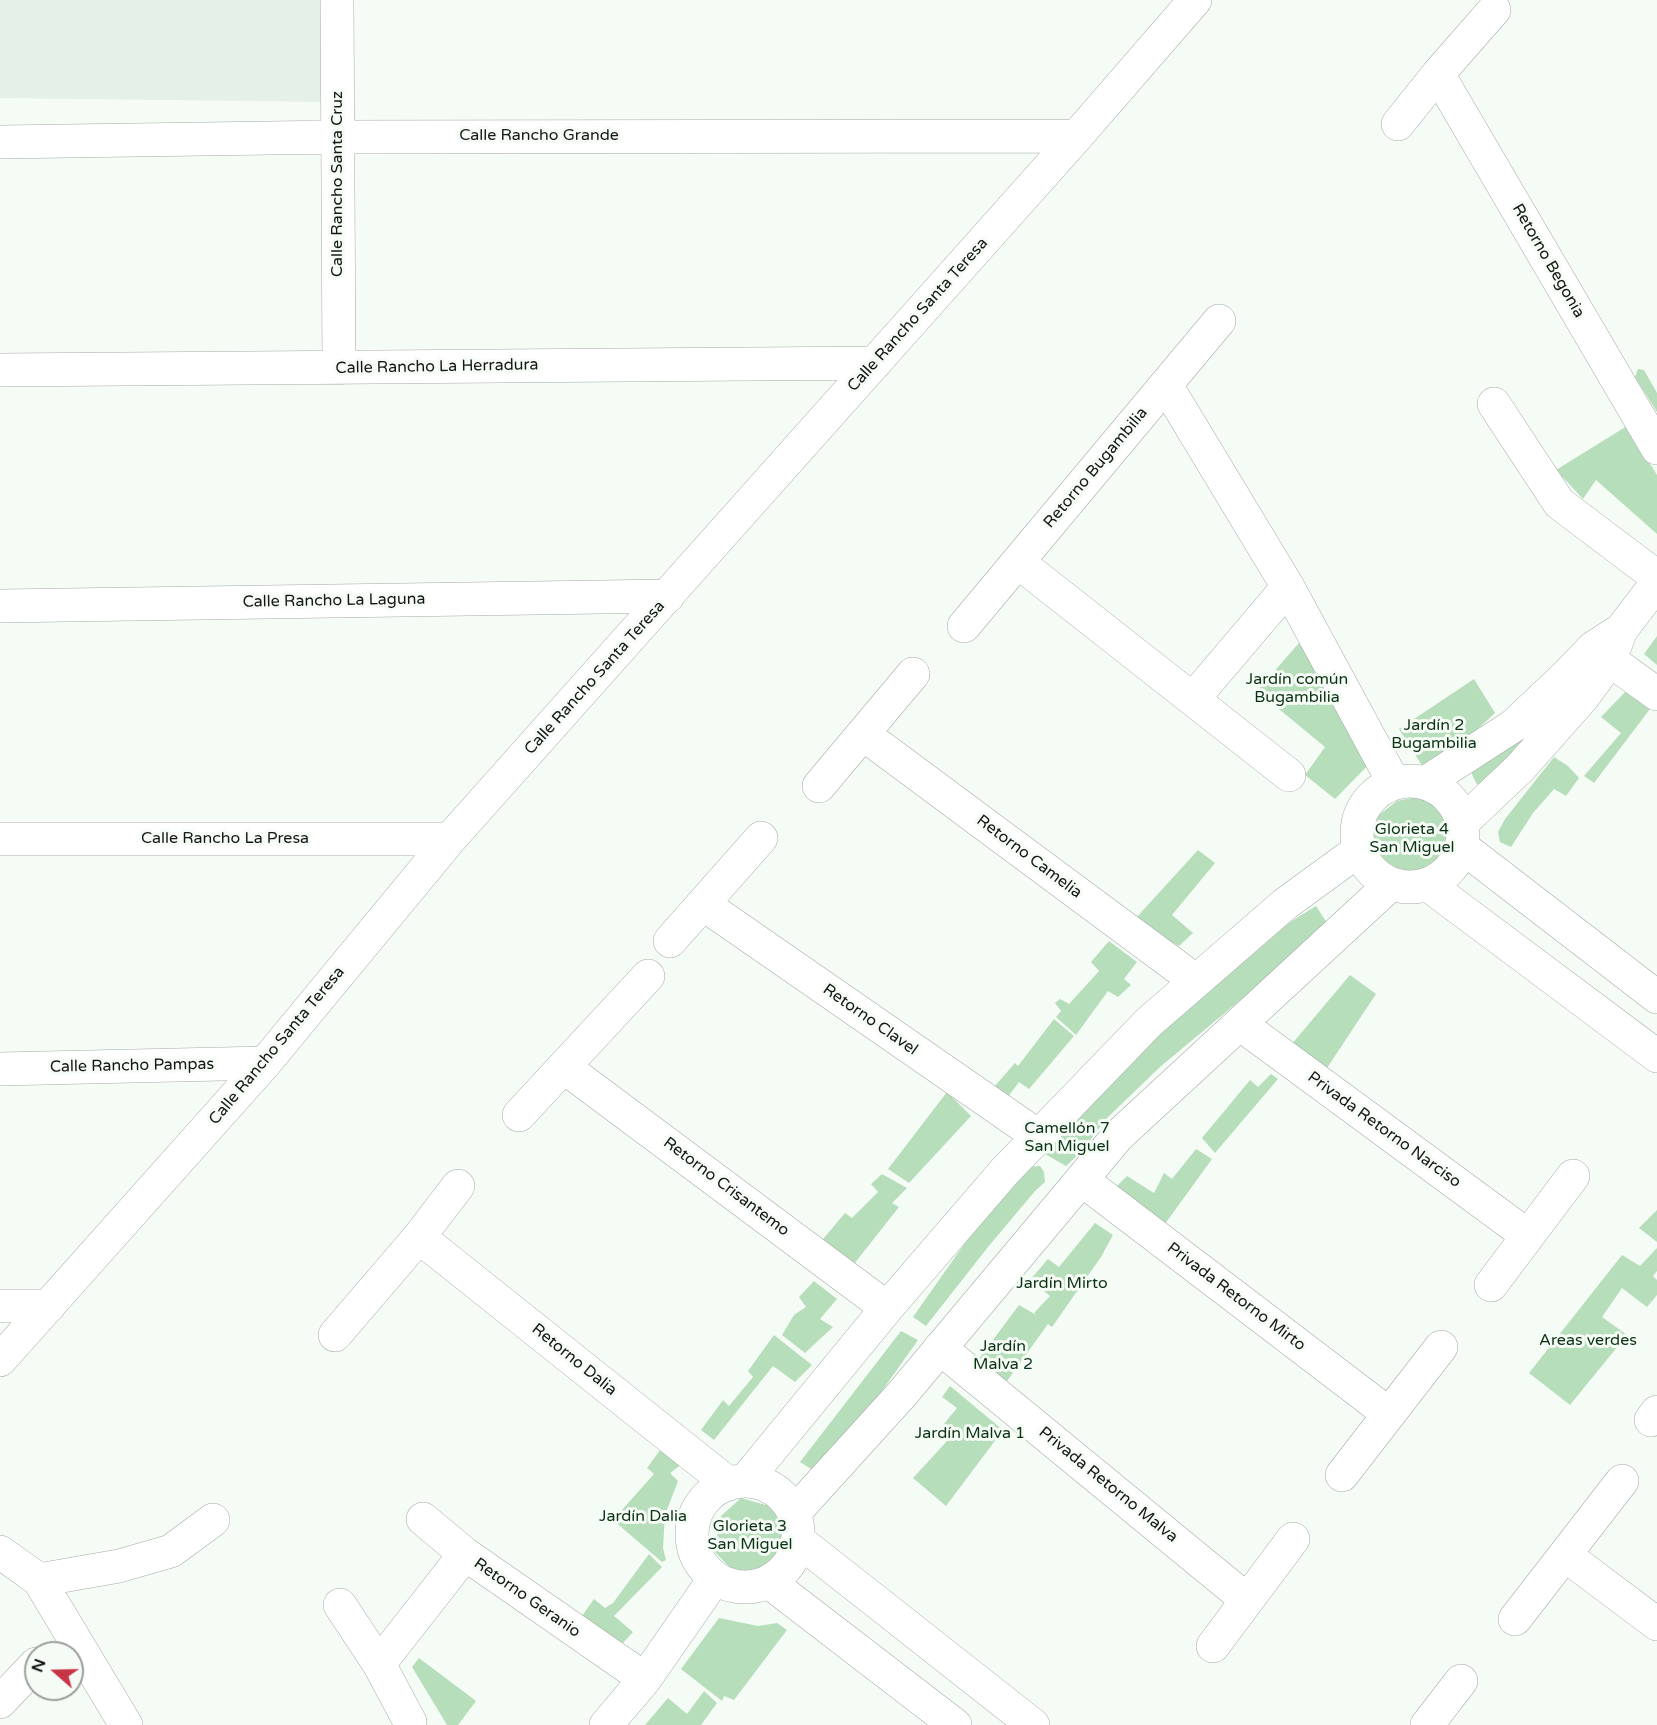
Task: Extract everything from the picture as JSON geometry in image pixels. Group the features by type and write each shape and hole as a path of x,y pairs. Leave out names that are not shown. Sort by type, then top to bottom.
{"street":[{"name":"Calle Rancho Santa Cruz","path":"337,0 339,368"},
{"name":"Calle Rancho Santa Teresa","path":"0,1360 265,1063 450,839 1077,136 1195,0"},
{"path":"1398,124 1494,10"},
{"name":"Retorno Begonia","path":"1438,75 1657,448"},
{"name":"Calle Rancho Grande","path":"0,142 338,137 1077,136"},
{"name":"Retorno Bugambilia","path":"964,626 1219,321"},
{"name":"Calle Rancho La Herradura","path":"0,370 875,363"},
{"path":"1166,385 1409,783 1442,792 1454,805 1461,834 1456,858 1449,869 1427,884 1403,887 1391,884 1371,870 1359,850 1357,829 1363,809 1376,794 1409,783 1513,726 1566,676 1601,654"},
{"path":"1494,404 1559,503 1657,577"},
{"path":"1018,562 1289,775"},
{"path":"1461,834 1583,697 1601,654 1657,583"},
{"path":"1193,699 1288,587"},
{"name":"Calle Rancho La Laguna","path":"0,606 668,596"},
{"path":"1601,654 1657,694"},
{"path":"819,786 913,674"},
{"name":"Retorno Camelia","path":"863,734 1196,981"},
{"path":"1461,834 1657,997"},
{"name":"Calle Rancho La Presa","path":"0,838 450,839"},
{"path":"670,941 761,838"},
{"path":"1359,850 1285,904 1149,1022 1004,1172 737,1482 712,1493 699,1508 693,1527 694,1547 701,1564 715,1578 728,1585 756,1586 769,1582 783,1571 793,1557 796,1526 940,1348 1119,1136 1391,884"},
{"path":"1427,884 1657,1056"},
{"name":"Retorno Clavel","path":"703,904 1038,1136"},
{"path":"519,1114 648,976"},
{"name":"Privada Retorno Narciso","path":"1240,1024 1528,1236"},
{"name":"Calle Rancho Pampas","path":"0,1069 265,1063"},
{"name":"Retorno Crisantemo","path":"564,1067 887,1308"},
{"path":"1491,1285 1573,1176"},
{"name":"Privada Retorno Mirto","path":"1082,1180 1389,1414"},
{"path":"335,1335 419,1237 458,1186"},
{"name":"Retorno Dalia","path":"419,1237 737,1482"},
{"path":"0,1306 49,1306"},
{"path":"1342,1475 1441,1347"},
{"name":"Privada Retorno Malva","path":"940,1348 1248,1600"},
{"path":"1515,1618 1622,1481"},
{"path":"737,1482 766,1485 783,1496 796,1526 1034,1725"},
{"path":"423,1519 465,1554"},
{"path":"39,1580 119,1566 171,1551 213,1520"},
{"path":"1213,1646 1293,1539"},
{"path":"0,1552 39,1580 58,1641"},
{"name":"Retorno Geranio","path":"380,1664 465,1554 645,1679"},
{"path":"1564,1555 1657,1624"},
{"path":"606,1725 645,1679 715,1578"},
{"path":"769,1582 955,1725"},
{"path":"340,1605 380,1664 410,1722"},
{"path":"84,1674 126,1725"},
{"path":"0,1702 24,1677"},
{"path":"1429,1725 1461,1681"}],"shaded area":[{"path":"0,0 324,0 327,102 0,98"}],"green space":[{"path":"1638,369 1644,370 1657,393 1657,412 1635,377"},
{"path":"1627,426 1657,475 1657,534 1596,480 1583,499 1556,470"},
{"path":"1657,636 1657,665 1644,654"},
{"name":"Jardín común Bugambilia","path":"1299,643 1374,759 1335,799 1305,775 1325,747 1257,691"},
{"name":"Jardín 2 Bugambilia","path":"1474,679 1495,713 1428,775 1399,729"},
{"path":"1627,690 1650,709 1594,783 1584,776 1621,733 1601,717"},
{"path":"1562,695 1488,792 1476,783 1471,772"},
{"path":"1554,757 1568,766 1579,778 1566,796 1554,789 1533,813 1511,847 1500,842 1498,832 1505,819"},
{"name":"Glorieta 4 San Miguel","path":"1421,796 1440,803 1452,816 1457,834 1449,858 1438,872 1423,879 1402,879 1381,866 1371,845 1376,817 1397,801"},
{"path":"1198,850 1215,863 1172,915 1193,933 1179,946 1135,919"},
{"name":"Camellón 7 San Miguel","path":"1316,906 1329,926 1160,1067 1105,1120 1082,1151 1066,1166 1045,1154 1042,1141 1048,1129 1274,932"},
{"path":"1109,941 1137,962 1124,979 1131,985 1118,997 1108,991 1076,1035 1056,1017 1061,1011 1055,1003 1060,999 1069,1004 1099,971 1091,962"},
{"path":"1350,975 1376,994 1325,1071 1291,1045"},
{"path":"1054,1019 1074,1036 1029,1089 1019,1082 1005,1101 994,1087 1015,1063 1018,1066"},
{"path":"1271,1074 1278,1079 1215,1153 1202,1138 1250,1080 1258,1087"},
{"path":"947,1092 971,1116 909,1183 888,1169"},
{"path":"1196,1149 1212,1159 1162,1228 1113,1190 1127,1176 1154,1193 1164,1173 1172,1179"},
{"path":"1040,1166 1044,1172 1045,1182 988,1247 926,1326 913,1317 972,1233 1025,1167"},
{"path":"882,1174 907,1188 892,1203 899,1207 854,1264 823,1239 845,1213 852,1218 878,1192 871,1184"},
{"path":"1657,1210 1657,1242 1639,1228"},
{"path":"1095,1223 1113,1235 1101,1257 1052,1327 1048,1324 1002,1388 972,1368 1019,1305 1038,1316 1034,1313 1050,1296 1030,1280 1048,1259 1059,1267"},
{"name":"Areas verdes","path":"1657,1248 1657,1271 1653,1276 1657,1280 1657,1295 1647,1307 1622,1288 1602,1317 1627,1335 1570,1405 1529,1373 1622,1255 1640,1266"},
{"path":"814,1281 837,1299 820,1319 833,1327 805,1353 782,1335 794,1315 806,1307 799,1297"},
{"path":"901,1331 918,1340 822,1476 800,1462"},
{"path":"774,1335 812,1365 795,1382 773,1366 714,1440 701,1430 723,1400 729,1406 753,1377 748,1371"},
{"name":"Jardín Malva 1","path":"950,1386 1003,1430 946,1506 913,1478 948,1440 939,1430 957,1408 942,1397"},
{"name":"Jardín Dalia","path":"663,1446 682,1464 670,1473 678,1481 665,1515 663,1548 666,1560 662,1562 613,1520 654,1474 647,1468"},
{"name":"Glorieta 3 San Miguel","path":"741,1498 773,1507 786,1537 778,1562 758,1573 737,1575 714,1551 721,1516"},
{"path":"649,1554 662,1567 614,1616 633,1632 622,1644 579,1620 594,1599 605,1608 613,1603"},
{"path":"719,1618 758,1626 777,1623 787,1630 734,1700 724,1696 722,1701 681,1669"},
{"path":"419,1658 476,1701 458,1725 447,1725 412,1667"},
{"path":"704,1691 717,1703 701,1725 645,1725 668,1698 687,1714"}],"park label":[{"name":"Jardín Mirto","path":"1062,1284"},
{"name":"Jardín Malva 2","path":"1003,1356"}]}
